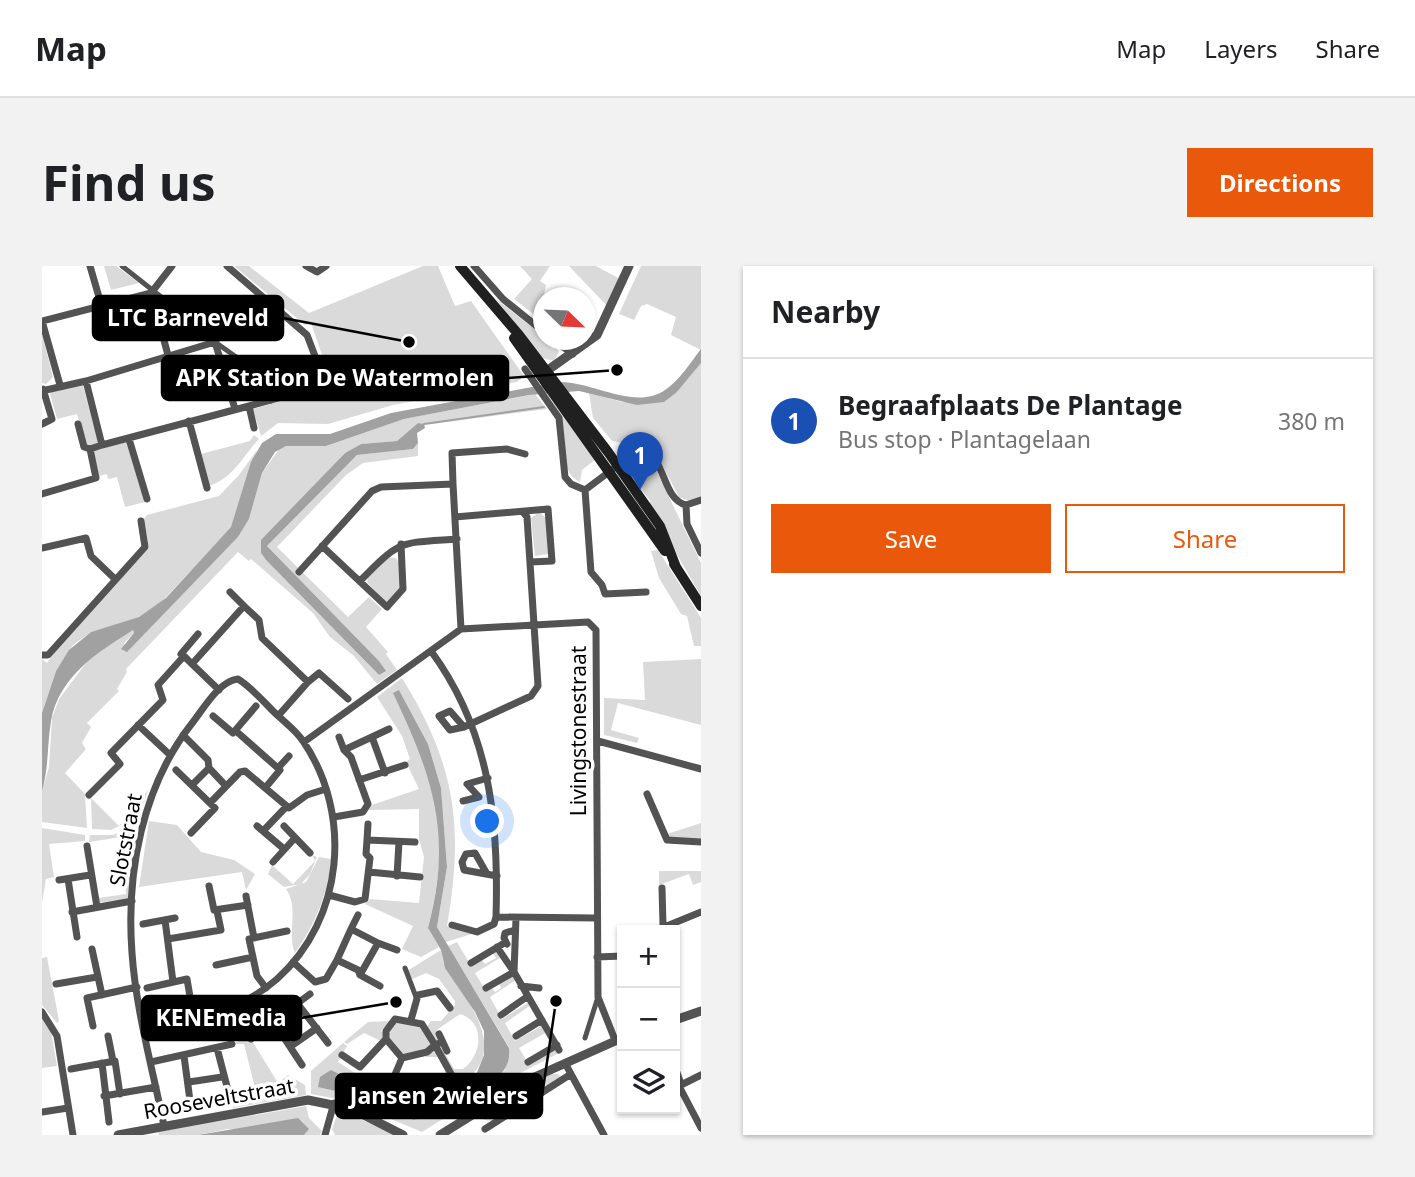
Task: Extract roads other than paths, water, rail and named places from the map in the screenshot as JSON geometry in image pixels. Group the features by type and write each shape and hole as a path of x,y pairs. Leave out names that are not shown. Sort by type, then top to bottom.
{"main road":[{"path":"460,266 496,309 547,384 660,526 676,567 701,606"}],"street":[{"path":"90,266 101,304"},
{"path":"122,266 265,378 271,401"},
{"path":"60,385 42,321 152,292 172,266"},
{"path":"78,424 84,447 90,449 326,385 307,335 227,266"},
{"path":"306,266 317,272 326,266"},
{"path":"474,266 503,299 533,323"},
{"path":"547,384 573,354 603,327 629,266"},
{"path":"152,292 168,355"},
{"path":"42,424 52,419 44,389 86,381 216,342"},
{"path":"216,342 235,409"},
{"path":"567,350 573,354"},
{"path":"525,369 547,384 560,422 565,477 572,484 586,490"},
{"path":"86,381 102,445"},
{"path":"249,406 254,428"},
{"path":"189,421 207,488"},
{"path":"130,439 147,499"},
{"path":"42,494 96,478 90,449"},
{"path":"304,742 461,629 452,453 507,449 525,454"},
{"path":"586,490 638,452 648,452 654,458 674,497 686,505"},
{"path":"299,572 372,491 381,487 453,484"},
{"path":"586,490 592,575 602,585 605,594 646,592"},
{"path":"686,505 701,500"},
{"path":"686,505 687,524 701,553"},
{"path":"456,517 548,509 552,561 531,562"},
{"path":"468,725 536,691 531,562 527,517 523,512"},
{"path":"42,655 48,655 145,547 141,521"},
{"path":"42,548 86,538 91,556 115,579"},
{"path":"360,581 391,550 401,544 457,539"},
{"path":"322,546 385,606 391,605 403,589 401,544"},
{"path":"230,592 259,620 262,638 308,682"},
{"path":"192,664 244,606"},
{"name":"Livingstonestraat","path":"461,629 588,622 593,624 596,630 598,997 584,1038"},
{"path":"145,1030 194,1020 229,1009 265,988 293,962 308,943 329,895 337,857 334,817 326,789 304,742 238,679 230,680 219,691 181,654 198,634"},
{"path":"431,651 449,674 488,778 494,810 497,876 494,924 477,932 452,925"},
{"path":"89,795 120,764 111,753 163,699 158,685 184,656"},
{"path":"311,665 348,699"},
{"path":"278,716 308,682 320,673"},
{"name":"Slotstraat","path":"164,1126 132,955 132,901 144,817 169,754 219,691"},
{"path":"236,731 257,706"},
{"path":"213,716 231,732 236,731 278,768"},
{"path":"138,725 169,754"},
{"path":"344,750 389,729"},
{"path":"183,735 208,760 209,768 226,786"},
{"path":"334,817 358,814 366,809 367,799 351,757 344,750 339,737"},
{"path":"372,737 385,773"},
{"path":"598,741 701,769"},
{"path":"266,787 289,756"},
{"path":"359,780 405,765"},
{"path":"193,784 209,768"},
{"path":"176,769 215,808 191,833"},
{"path":"210,803 245,771 286,807"},
{"path":"463,801 480,797 467,784 488,778"},
{"path":"284,849 260,828 286,807 326,789"},
{"path":"647,794 667,840 701,842"},
{"path":"329,895 355,902 365,899 369,872 368,824"},
{"path":"284,826 310,853"},
{"path":"273,862 294,839"},
{"path":"367,840 415,842"},
{"path":"397,876 399,842"},
{"path":"87,846 97,907"},
{"path":"369,872 421,877"},
{"path":"487,874 497,876"},
{"path":"59,880 90,875"},
{"path":"68,879 77,937"},
{"path":"168,939 221,930 209,886"},
{"path":"660,925 662,888"},
{"path":"246,896 254,938"},
{"path":"72,912 132,901"},
{"path":"217,911 248,905"},
{"path":"668,925 701,912"},
{"path":"293,962 311,981 318,983 326,979 358,915"},
{"path":"496,917 596,918"},
{"path":"143,924 175,918"},
{"path":"513,972 516,918"},
{"path":"165,920 173,982"},
{"path":"351,929 397,950"},
{"path":"514,951 506,942 505,933 516,930"},
{"path":"265,988 257,976 249,939 288,931"},
{"path":"471,963 506,942"},
{"path":"360,975 378,943"},
{"path":"497,947 558,1047 528,1062"},
{"path":"92,949 102,995"},
{"path":"597,957 617,956"},
{"path":"216,965 253,957"},
{"path":"337,960 358,970 360,975 380,986"},
{"path":"405,968 416,997 411,1020"},
{"path":"486,988 513,972"},
{"path":"56,984 97,977"},
{"path":"86,979 93,1026"},
{"path":"147,988 187,979 194,1020"},
{"path":"521,986 539,988"},
{"path":"89,998 137,987"},
{"path":"416,997 438,991 450,1008"},
{"path":"229,1009 239,1032 248,1039 275,1024 310,994"},
{"path":"501,1015 528,996"},
{"name":"Livingstonestraat","path":"598,997 617,1035"},
{"path":"297,1003 328,1043"},
{"path":"680,1018 701,1011"},
{"path":"42,1012 57,1036 73,1135"},
{"path":"402,1058 386,1039 386,1031 395,1018 411,1020 425,1028 447,1051"},
{"path":"516,1036 542,1020"},
{"path":"275,1024 302,1065"},
{"path":"291,1046 317,1028"},
{"path":"108,1037 120,1094"},
{"path":"342,1055 360,1067 386,1039"},
{"path":"440,1135 530,1079 617,1040"},
{"path":"402,1058 427,1052 439,1041"},
{"path":"439,1041 456,1081"},
{"path":"150,1062 232,1044"},
{"path":"217,1048 222,1077"},
{"path":"184,1056 191,1108"},
{"path":"376,1119 402,1058"},
{"path":"71,1069 113,1061"},
{"path":"102,1063 109,1122"},
{"path":"565,1063 604,1135"},
{"path":"485,1129 571,1074"},
{"path":"681,1084 701,1075"},
{"path":"189,1082 226,1078 230,1098"},
{"path":"680,1081 679,1086 701,1128"},
{"path":"104,1096 156,1087"},
{"name":"Rooseveltstraat","path":"124,1134 297,1101 334,1103 376,1119 403,1135"},
{"path":"328,1134 334,1103"},
{"path":"42,1112 68,1108"}],"waterway":[{"path":"424,424 544,407"}],"place":[{"name":"LTC Barneveld","path":"409,342"},
{"name":"APK Station De Watermolen","path":"617,370"},
{"name":"Begraafplaats De Plantage","path":"640,490"},
{"name":"Jansen 2wielers","path":"556,1001"},
{"name":"KENEmedia","path":"396,1002"}]}
